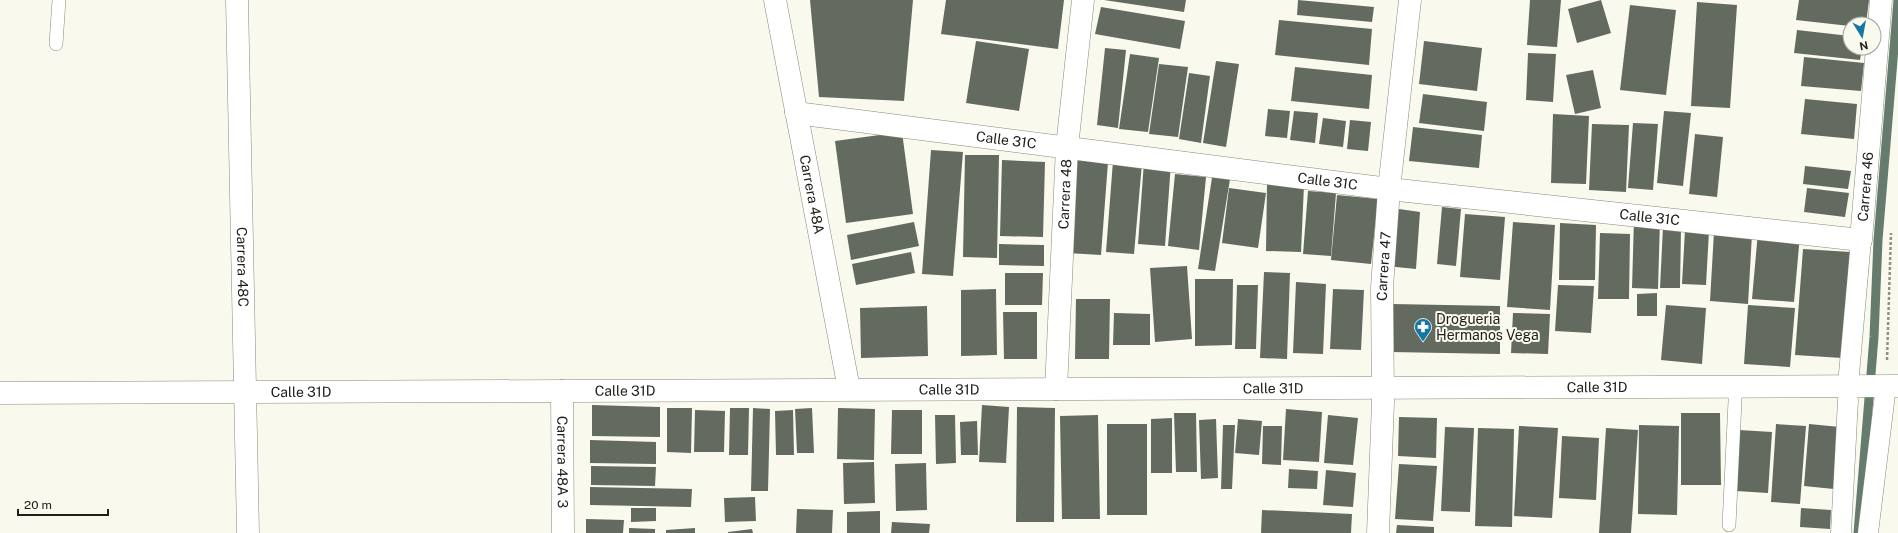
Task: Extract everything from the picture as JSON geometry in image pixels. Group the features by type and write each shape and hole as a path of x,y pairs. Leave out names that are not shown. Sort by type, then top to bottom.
{"street":[{"name":"Carrera 48C","path":"237,0 248,533"},
{"name":"Carrera 48A","path":"775,0 850,390"},
{"name":"Carrera 48","path":"1056,389 1067,148 1083,0"},
{"name":"Carrera 47","path":"1378,533 1383,402 1382,288 1389,189 1410,0"},
{"name":"Carrera 46","path":"1841,533 1849,387 1881,0"},
{"name":"Calle 31C","path":"796,112 1389,189 1861,240"},
{"name":"Calle 31D","path":"0,393 1382,387 1849,387 1888,381"},
{"path":"1868,533 1888,381"},
{"name":"Carrera 48A 3","path":"562,391 563,533"}],"lane":[{"path":"56,44 59,0"},
{"path":"1729,524 1735,401 1734,386"}],"path":[{"path":"1888,381 1891,228"}],"building":[{"path":"810,0 913,0 904,101 819,97"},
{"path":"946,0 1064,0 1058,49 941,34"},
{"path":"1104,0 1186,0 1184,12"},
{"path":"1298,0 1374,7 1372,22 1297,15"},
{"path":"1530,0 1561,0 1557,47 1527,45"},
{"path":"1601,0 1611,33 1577,43 1568,9"},
{"path":"1799,0 1869,0 1867,16 1842,16 1842,25 1796,20"},
{"path":"1697,2 1737,5 1730,108 1691,106"},
{"path":"1630,5 1676,10 1666,95 1620,90"},
{"path":"1101,7 1185,21 1180,49 1095,34"},
{"path":"1279,20 1372,29 1369,65 1275,55"},
{"path":"1797,30 1842,35 1842,56 1861,56 1860,60 1794,53"},
{"path":"976,41 1029,49 1019,111 966,103"},
{"path":"1424,41 1482,48 1477,91 1419,84"},
{"path":"1105,48 1126,50 1118,128 1097,125"},
{"path":"1528,53 1556,54 1553,102 1526,100"},
{"path":"1130,54 1159,58 1148,132 1119,129"},
{"path":"1804,57 1864,63 1861,91 1801,86"},
{"path":"1216,61 1239,64 1226,147 1203,143"},
{"path":"1159,64 1188,67 1178,137 1149,134"},
{"path":"1295,67 1372,75 1369,109 1291,101"},
{"path":"1593,70 1601,108 1575,114 1566,75"},
{"path":"1189,73 1210,76 1201,143 1179,139"},
{"path":"1423,94 1487,102 1484,131 1419,123"},
{"path":"1805,99 1857,104 1854,139 1801,134"},
{"path":"1268,109 1290,111 1287,138 1265,136"},
{"path":"1294,111 1318,113 1315,143 1290,140"},
{"path":"1664,111 1691,113 1683,186 1657,183"},
{"path":"1553,114 1589,116 1586,184 1551,183"},
{"path":"1323,118 1346,121 1343,147 1319,144"},
{"path":"1350,120 1371,122 1368,151 1347,149"},
{"path":"1633,123 1658,124 1653,190 1628,188"},
{"path":"1592,124 1629,125 1626,192 1589,190"},
{"path":"1413,127 1482,135 1479,168 1409,161"},
{"path":"902,132 913,214 846,223 835,141"},
{"path":"1695,134 1723,137 1717,197 1689,194"},
{"path":"931,150 963,152 953,276 922,274"},
{"path":"965,155 999,155 997,258 963,257"},
{"path":"1002,160 1045,162 1043,237 1000,236"},
{"path":"1074,160 1108,162 1101,255 1067,253"},
{"path":"1113,161 1142,163 1134,254 1106,252"},
{"path":"1144,162 1171,163 1165,246 1138,244"},
{"path":"1805,166 1851,171 1848,189 1803,184"},
{"path":"1213,171 1231,173 1215,271 1198,269"},
{"path":"1175,174 1206,177 1199,250 1168,246"},
{"path":"1267,184 1304,185 1301,252 1266,251"},
{"path":"1229,188 1266,193 1258,248 1222,243"},
{"path":"1807,188 1849,193 1845,217 1804,212"},
{"path":"1308,191 1336,193 1331,256 1303,254"},
{"path":"1337,195 1378,199 1371,264 1331,260"},
{"path":"1442,207 1461,209 1456,266 1437,264"},
{"path":"1392,208 1420,212 1416,269 1386,266"},
{"path":"1465,214 1505,217 1500,280 1460,277"},
{"path":"1634,219 1660,220 1658,289 1632,288"},
{"path":"914,222 919,246 851,260 847,235"},
{"path":"1513,222 1555,225 1550,310 1507,307"},
{"path":"1560,223 1596,225 1595,280 1559,280"},
{"path":"1663,227 1681,228 1680,288 1660,288"},
{"path":"1685,230 1709,231 1706,285 1682,284"},
{"path":"1714,232 1752,234 1748,304 1710,301"},
{"path":"1758,232 1800,235 1794,302 1752,299"},
{"path":"1600,233 1630,234 1629,299 1598,299"},
{"path":"999,244 1044,245 1044,266 999,265"},
{"path":"1803,249 1850,252 1842,358 1795,355"},
{"path":"911,252 915,273 856,285 852,264"},
{"path":"1187,266 1192,339 1155,342 1150,268"},
{"path":"1264,272 1290,273 1287,359 1260,358"},
{"path":"1005,273 1043,273 1042,305 1005,305"},
{"path":"1195,279 1233,279 1232,345 1195,346"},
{"path":"1296,282 1326,284 1323,354 1293,353"},
{"path":"1237,285 1258,285 1256,349 1235,349"},
{"path":"1558,285 1594,286 1591,333 1555,331"},
{"path":"996,289 997,355 961,356 961,290"},
{"path":"1333,289 1364,290 1361,350 1330,349"},
{"path":"1657,293 1657,316 1637,316 1637,294"},
{"path":"1076,299 1110,299 1109,359 1075,359"},
{"path":"1392,304 1500,306 1500,354 1391,352"},
{"path":"1666,305 1706,308 1702,364 1661,360"},
{"path":"1748,305 1795,308 1790,367 1744,364"},
{"path":"927,306 928,356 861,358 860,308"},
{"path":"1003,312 1037,312 1037,359 1004,359"},
{"path":"1114,313 1150,314 1150,345 1113,345"},
{"path":"1513,313 1550,314 1548,354 1511,353"},
{"path":"592,405 660,407 660,437 592,436"},
{"path":"982,405 1009,407 1006,463 979,462"},
{"path":"1017,407 1055,408 1054,522 1016,522"},
{"path":"667,408 692,408 691,453 667,452"},
{"path":"730,408 749,408 748,455 729,455"},
{"path":"753,408 770,409 768,491 751,491"},
{"path":"812,408 814,453 797,453 795,409"},
{"path":"838,408 875,409 874,460 837,459"},
{"path":"1286,409 1322,412 1319,462 1283,460"},
{"path":"695,410 725,411 724,452 694,452"},
{"path":"793,410 794,455 776,455 775,411"},
{"path":"892,410 922,410 922,454 891,454"},
{"path":"1174,413 1196,413 1197,472 1176,472"},
{"path":"1681,413 1720,413 1721,485 1681,485"},
{"path":"935,415 955,415 956,463 936,464"},
{"path":"1098,415 1100,519 1062,519 1060,416"},
{"path":"1328,415 1358,418 1353,465 1324,463"},
{"path":"1399,417 1437,418 1436,458 1398,456"},
{"path":"1172,418 1172,473 1151,473 1151,419"},
{"path":"1216,419 1218,478 1201,479 1199,420"},
{"path":"1238,419 1262,421 1259,455 1235,453"},
{"path":"977,421 978,455 961,455 960,422"},
{"path":"1107,424 1147,424 1147,515 1107,515"},
{"path":"1776,424 1806,426 1800,504 1771,502"},
{"path":"1809,424 1840,427 1834,489 1804,486"},
{"path":"1223,425 1235,425 1232,489 1221,489"},
{"path":"1639,425 1679,426 1677,515 1638,514"},
{"path":"1263,426 1282,426 1281,465 1262,464"},
{"path":"1519,426 1558,428 1552,518 1514,516"},
{"path":"1445,427 1474,428 1470,512 1441,511"},
{"path":"1478,428 1514,429 1512,527 1475,526"},
{"path":"1606,428 1638,430 1631,533 1599,533"},
{"path":"1739,430 1772,432 1768,493 1736,491"},
{"path":"1562,436 1599,438 1596,500 1559,498"},
{"path":"590,440 656,442 656,464 590,463"},
{"path":"874,462 875,503 844,504 843,463"},
{"path":"926,463 927,510 896,511 895,464"},
{"path":"1399,464 1437,466 1433,521 1395,519"},
{"path":"591,466 656,467 655,486 591,485"},
{"path":"1289,469 1318,471 1317,489 1288,488"},
{"path":"1326,470 1356,473 1353,507 1323,505"},
{"path":"590,487 692,489 691,507 590,505"},
{"path":"755,497 756,521 725,522 724,498"},
{"path":"631,508 656,508 656,521 631,522"},
{"path":"1801,508 1831,510 1830,529 1800,527"},
{"path":"797,509 833,510 832,533 796,533"},
{"path":"1262,510 1352,514 1351,533 1261,533"},
{"path":"880,511 880,533 847,533 847,512"},
{"path":"586,519 624,520 623,533 586,533"},
{"path":"892,522 930,524 929,533 891,533"},
{"path":"1397,525 1434,527 1434,533 1396,533"},
{"path":"629,528 655,529 655,533 629,533"},
{"path":"695,528 695,533 666,533 666,530"},
{"path":"752,529 753,533 728,533 728,532"}],"waterway":[{"path":"1858,533 1874,337 1878,240 1898,0"}],"place":[{"name":"Drogueria Hermanos Vega","path":"1423,342"}]}
